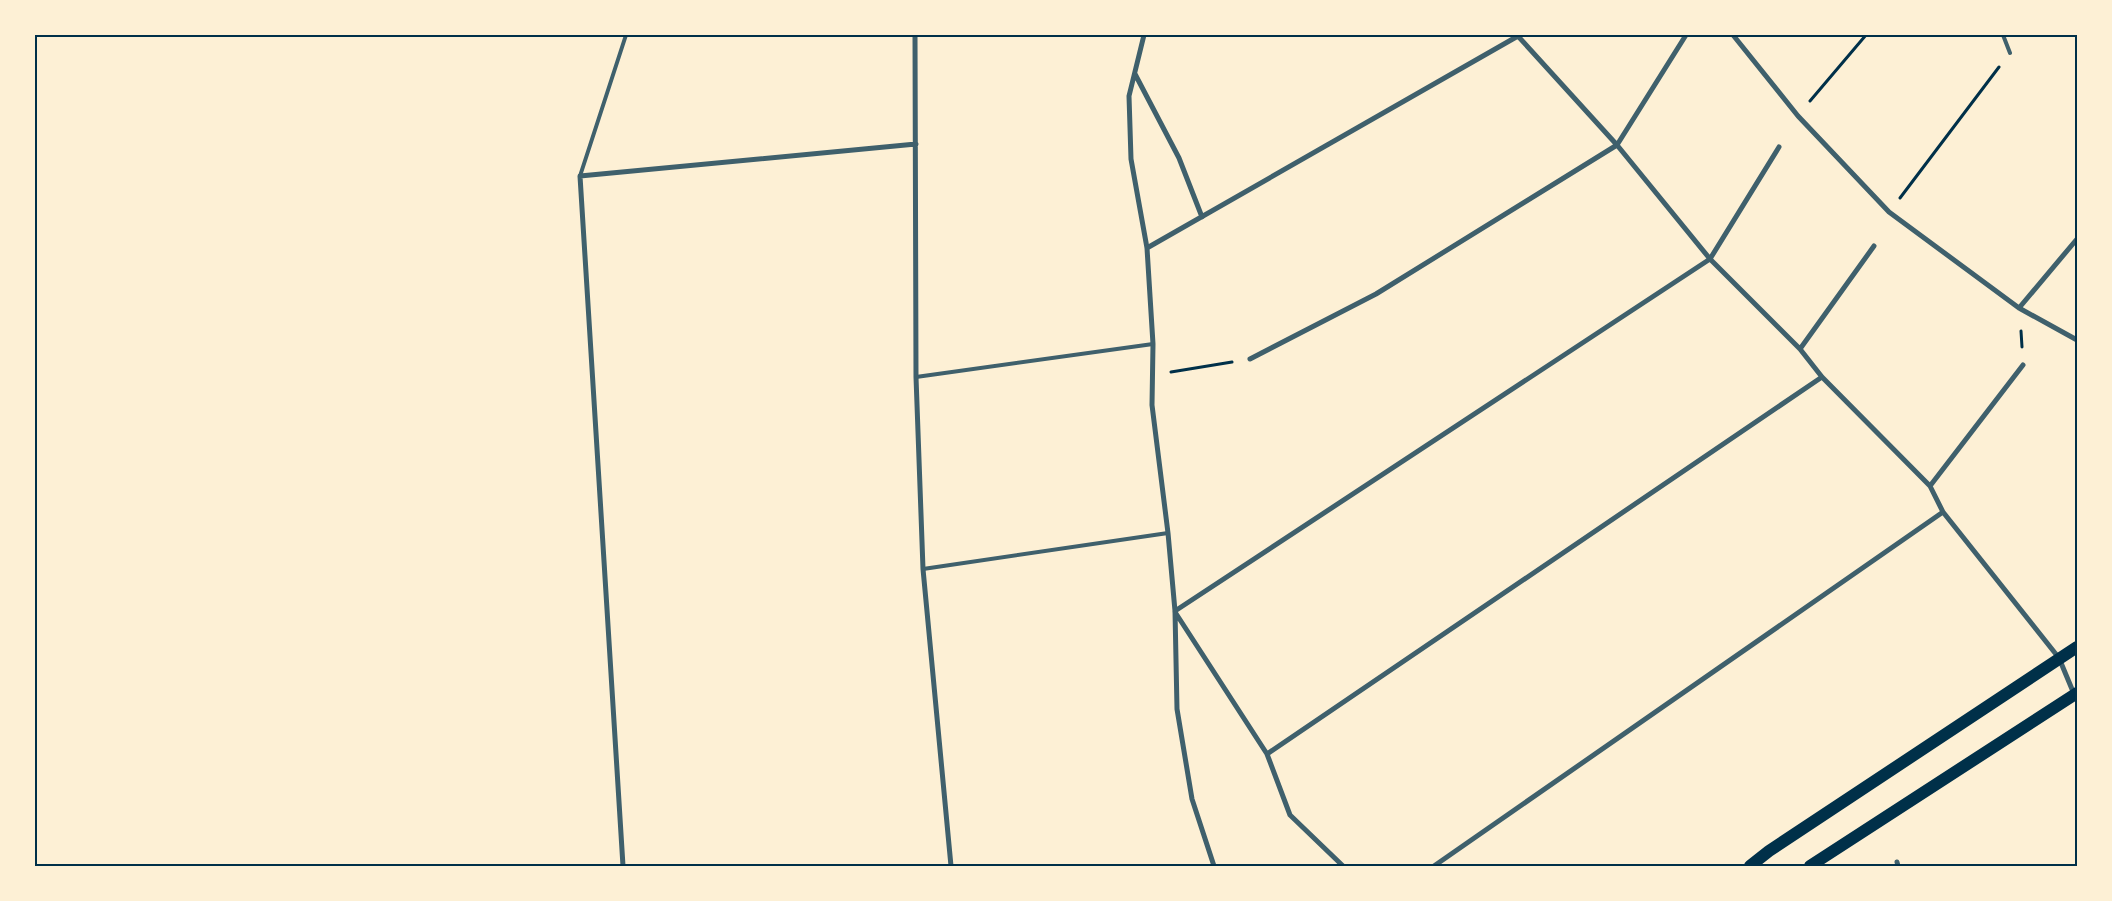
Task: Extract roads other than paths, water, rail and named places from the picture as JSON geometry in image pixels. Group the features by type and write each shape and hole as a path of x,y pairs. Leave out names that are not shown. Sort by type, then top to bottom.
{"main road":[{"path":"1750,866 1769,851 2077,647"},
{"path":"1810,866 2076,694"}],"street":[{"path":"915,35 916,377 923,569 951,866"},
{"path":"1144,35 1129,96 1131,159 1147,248 1153,344 1152,405 1168,533 1175,611 1176,709 1192,799 1214,866"},
{"path":"1250,359 1376,294 1618,145 1686,35"},
{"path":"1732,35 1798,116 1889,212 2019,308 2077,340"},
{"path":"1147,248 1517,36 1618,145 1710,259 1800,349 1822,376 1930,486 1944,512 2059,658 2076,694"},
{"path":"1134,74 1179,158 1202,217"},
{"path":"623,866 580,176 916,144"},
{"path":"1175,611 1710,259 1780,147"},
{"path":"2019,308 2077,238"},
{"path":"1800,349 1874,246"},
{"path":"1930,486 2023,365"},
{"path":"1267,754 1822,376"},
{"path":"1434,866 1944,512"},
{"path":"1175,611 1267,754 1290,814 1343,866"}],"lane":[{"path":"580,176 626,35"},
{"path":"2003,35 2010,53"},
{"path":"916,377 1153,344"},
{"path":"923,569 1168,533"}]}
